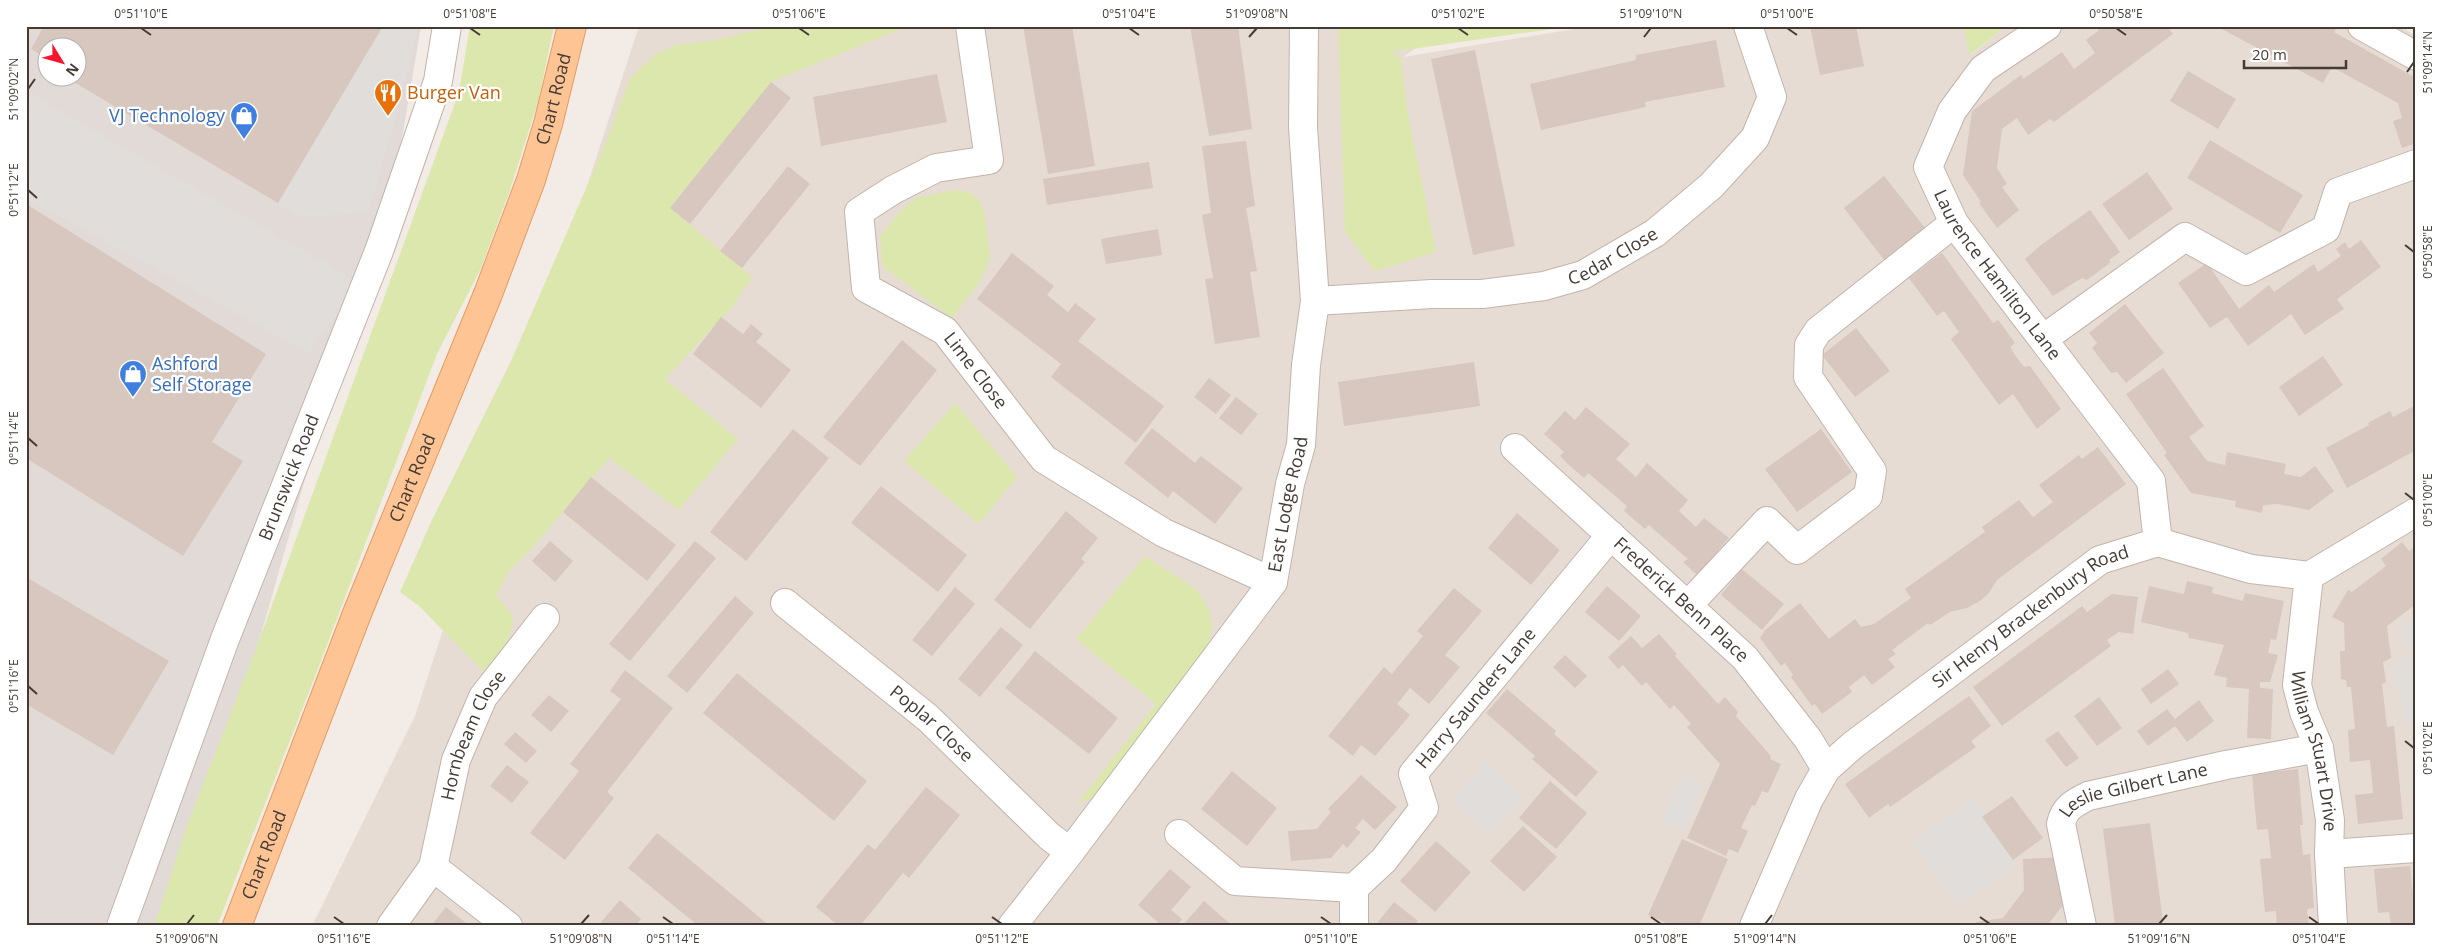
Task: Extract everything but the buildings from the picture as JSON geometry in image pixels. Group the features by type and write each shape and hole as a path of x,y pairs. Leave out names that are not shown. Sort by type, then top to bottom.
{"main road":[{"name":"Chart Road","path":"237,926 358,611 484,303 528,189 548,124 572,26"}],"street":[{"name":"Brunswick Road","path":"121,926 225,639 379,251 438,81 447,26"},
{"name":"Lime Close","path":"970,26 989,160 936,168 893,190 859,212 866,288 946,332 1044,458 1164,533 1273,582"},
{"name":"East Lodge Road","path":"1012,926 1273,582 1290,484 1300,445 1306,365 1315,301 1303,127 1304,26"},
{"name":"Cedar Close","path":"1315,301 1432,294 1482,294 1544,286 1583,275 1655,233 1711,186 1756,138 1772,97 1748,26"},
{"name":"Laurence Hamilton Lane","path":"2047,26 1984,69 1952,111 1928,167 1954,223 2151,481 2158,542"},
{"path":"2362,26 2416,56"},
{"path":"2043,338 2185,237 2246,272 2326,230 2338,192 2416,164"},
{"path":"1688,605 1767,521 1797,550 1868,496 1872,471 1808,377 1810,345 1818,331 1954,223"},
{"name":"Frederick Benn Place","path":"1515,448 1745,658 1808,739 1826,769"},
{"path":"2158,542 2251,569 2310,576 2416,512"},
{"name":"Harry Saunders Lane","path":"1354,888 1384,860 1424,808 1413,774 1611,535"},
{"name":"Sir Henry Brackenbury Road","path":"1754,926 1800,816 1826,769 1853,744 2100,560 2158,542"},
{"name":"William Stuart Drive","path":"2310,576 2297,685 2304,712 2319,748 2330,820 2329,854 2333,926"},
{"name":"Poplar Close","path":"785,603 928,718 1049,836 1070,852"},
{"name":"Hornbeam Close","path":"391,926 433,867 456,760 483,697 545,618"},
{"name":"Leslie Gilbert Lane","path":"2082,926 2061,824 2062,816 2068,807 2088,796 2226,765 2319,748"},
{"path":"1179,834 1235,881 1354,888 1354,926"},
{"path":"2329,854 2416,848"},
{"path":"433,867 508,926"}],"shaded area":[{"path":"26,26 421,26 402,138 260,638 168,926 26,926"},
{"path":"383,26 418,26 406,80 368,213 298,217 278,203"},
{"path":"639,26 1449,26 1403,57 1592,26 1971,26 1971,55 2006,26 2400,26 2416,36 2416,926 312,926 415,716"},
{"path":"31,94 360,283 309,353 26,198 26,97"},
{"path":"2416,618 2416,720 2406,723 2391,665 2413,652 2396,632"},
{"path":"1486,761 1523,796 1491,834 1451,801"},
{"path":"1681,776 1703,785 1684,831 1662,822"},
{"path":"1974,798 2016,864 1958,905 1913,842"}],"green space":[{"path":"470,26 554,26 538,102 510,190 481,268 437,354 316,674 217,926 154,926 187,825 260,638 459,92"},
{"path":"773,26 908,26 771,82 670,208 752,277 733,306 665,379 738,439 679,510 609,458 525,556 510,569 496,596 511,614 511,630 499,653 484,672 419,606 400,592 432,520 511,361 604,147 630,78 655,55 676,45 712,41"},
{"path":"1338,26 1572,26 1391,52 1401,58 1408,115 1436,252 1375,271 1345,232"},
{"path":"1963,26 2006,26 1970,55"},
{"path":"954,190 971,194 980,203 985,216 989,256 982,278 952,318 882,266 880,237 898,213 916,198"},
{"path":"955,403 1017,477 979,524 904,461"},
{"path":"1145,556 1197,590 1210,611 1212,627 1209,642 1169,700 1092,798 1077,804 1156,704 1076,639"}],"place":[{"name":"Burger Van","path":"388,117"},
{"name":"VJ Technology","path":"244,140"},
{"name":"Ashford Self Storage","path":"133,398"}]}
